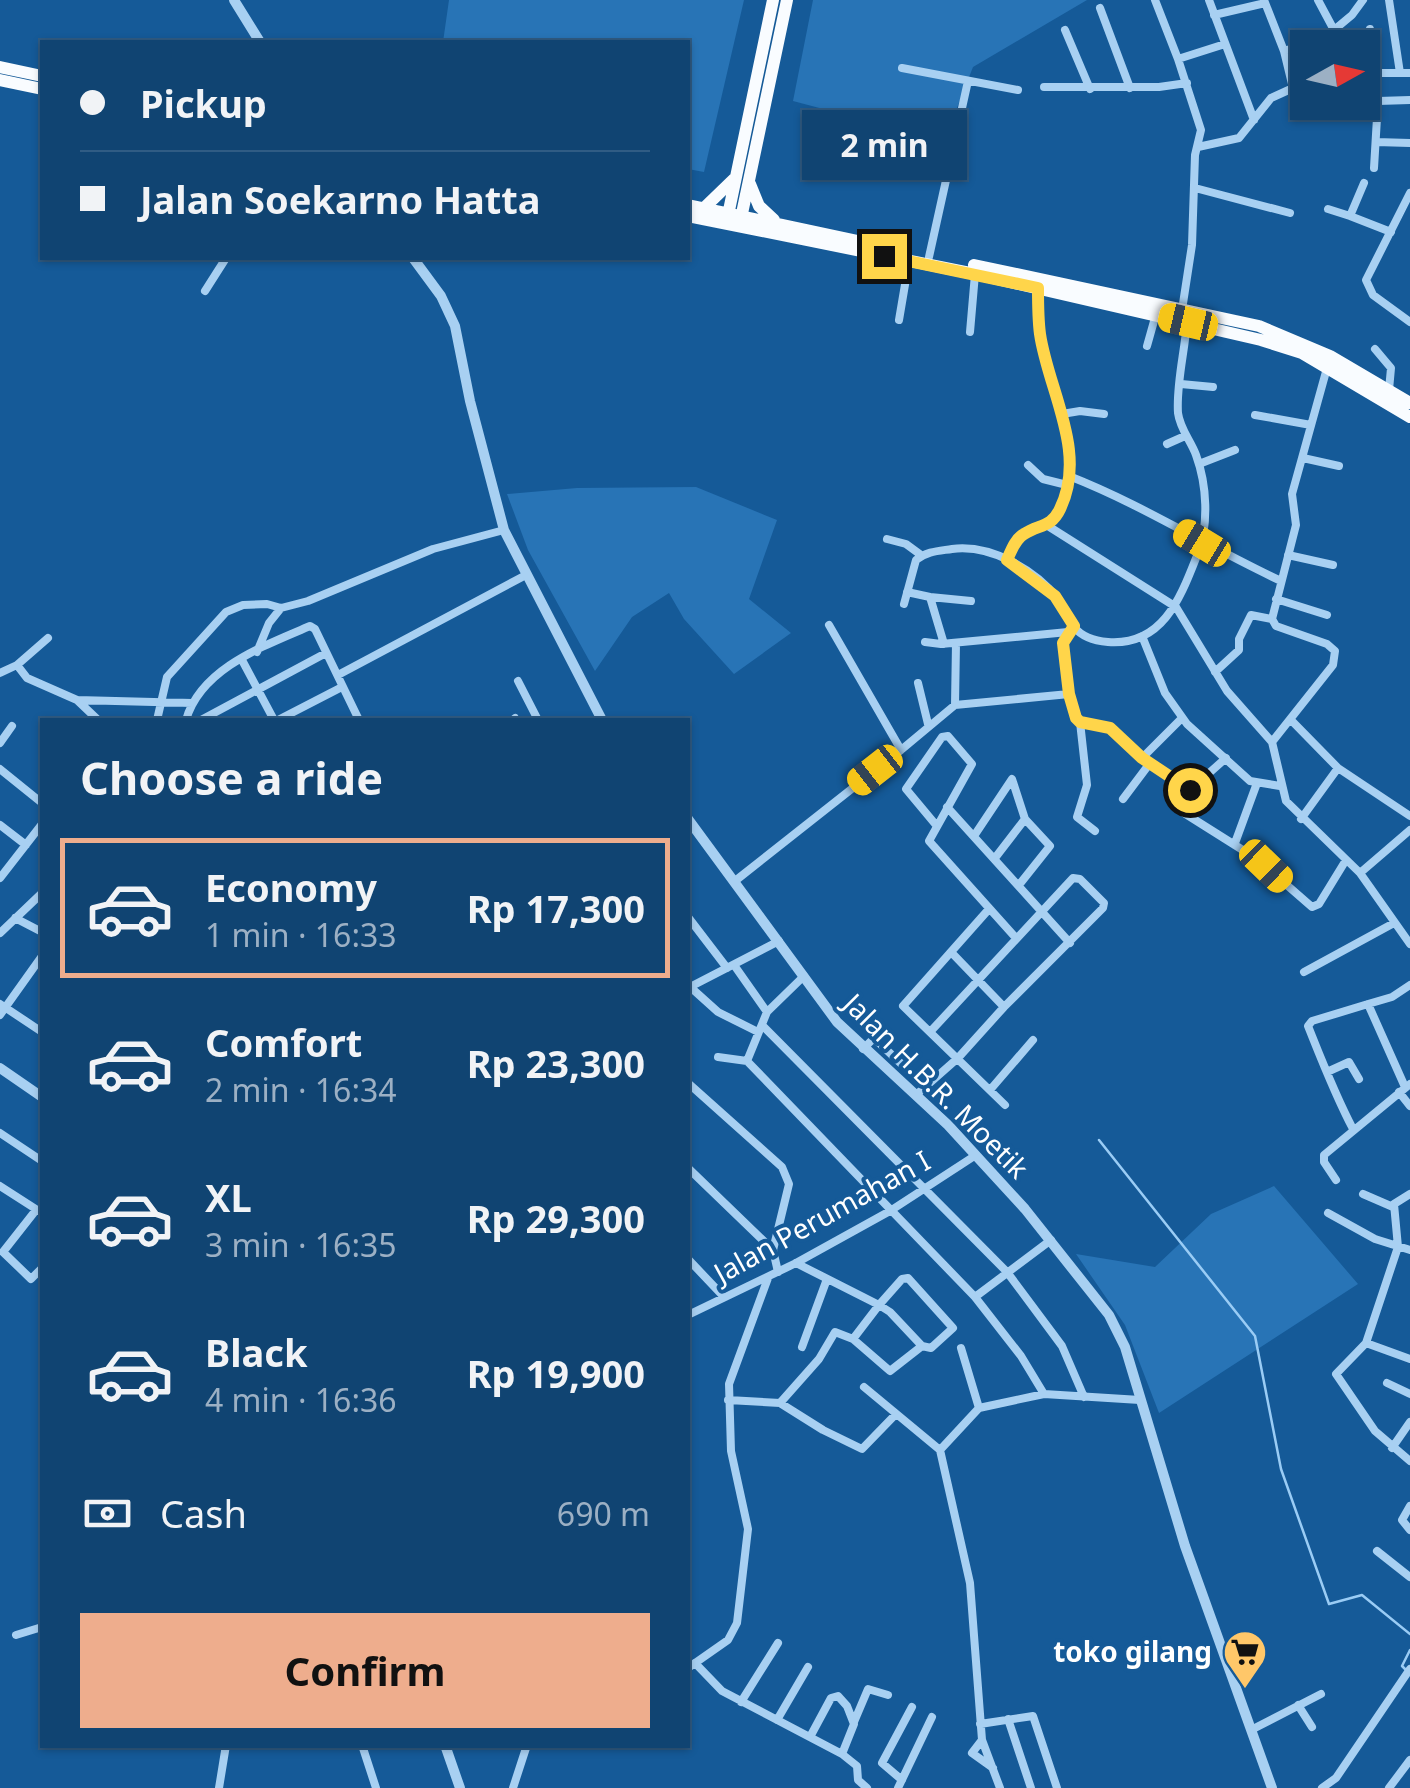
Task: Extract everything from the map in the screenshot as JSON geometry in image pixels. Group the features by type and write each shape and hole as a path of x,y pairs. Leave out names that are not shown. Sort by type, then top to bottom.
{"highway":[{"path":"774,0 743,178 759,206 781,224"},
{"path":"734,220 787,0"},
{"path":"0,67 40,76"},
{"path":"0,80 40,89"},
{"path":"704,208 743,178"},
{"path":"690,205 734,220 1156,314 1259,326 1303,342 1410,403"},
{"path":"690,216 781,224 1185,316 1302,353 1410,417"}],"street":[{"path":"234,0 259,40"},
{"path":"925,642 956,643 1071,629 1105,642 1142,636 1164,622 1176,607 1202,543 1205,500 1198,464 1178,414 1192,245 1194,164 1201,130 1155,0"},
{"path":"1208,0 1254,120"},
{"path":"1318,0 1330,27 1336,30 1363,0"},
{"path":"1380,72 1405,73 1389,0"},
{"path":"1198,146 1240,138 1271,98 1292,88 1284,52 1265,1 1214,15"},
{"path":"1100,8 1130,88"},
{"path":"1064,30 1090,89"},
{"path":"1178,58 1225,44"},
{"path":"1284,52 1290,50"},
{"path":"902,68 1018,90"},
{"path":"929,257 968,82"},
{"path":"1044,87 1130,88 1187,83"},
{"path":"1374,168 1378,101 1410,100"},
{"path":"1376,142 1410,143"},
{"path":"1350,216 1364,182"},
{"path":"1195,188 1290,213"},
{"path":"1410,193 1367,274 1368,288 1410,322"},
{"path":"1328,209 1391,232"},
{"path":"205,291 225,260"},
{"path":"414,260 441,296 455,326 504,530 596,718"},
{"path":"900,320 908,260"},
{"path":"970,332 976,274"},
{"path":"1007,560 1023,534 1048,526 1060,509 1068,480 1068,446 1062,414 1040,336 1038,288"},
{"path":"1147,346 1156,314"},
{"path":"1375,349 1391,368 1389,390"},
{"path":"1272,742 1333,664 1335,653 1327,644 1276,626 1272,619 1296,522 1292,494 1327,368"},
{"path":"1181,384 1212,387"},
{"path":"1062,414 1104,414"},
{"path":"1255,416 1311,426"},
{"path":"1166,444 1185,436"},
{"path":"1198,464 1235,450"},
{"path":"1303,458 1339,466"},
{"path":"1028,465 1043,479 1068,480 1132,502 1202,543 1281,580"},
{"path":"1048,526 1176,607 1227,692 1272,742 1286,801 1360,873 1410,943"},
{"path":"257,652 269,623 281,608 329,593 433,548 504,530"},
{"path":"886,539 910,546 921,555"},
{"path":"904,604 913,565 921,555 966,548 1007,560 1055,596 1071,629"},
{"path":"1288,555 1333,565"},
{"path":"338,675 526,575"},
{"path":"907,592 971,601"},
{"path":"930,596 944,644"},
{"path":"1276,599 1327,614"},
{"path":"157,718 172,670 222,616 243,606 268,604 281,608"},
{"path":"1214,672 1239,650 1239,639 1251,615 1272,619"},
{"path":"187,718 210,678 312,626 357,718"},
{"path":"828,626 901,750"},
{"path":"1071,629 1063,643 1069,694 1080,722 1088,785 1077,817 1094,830"},
{"path":"1142,636 1165,694 1182,718 1243,776 1257,783 1280,786"},
{"path":"0,674 16,666 48,638"},
{"path":"955,705 956,643"},
{"path":"205,718 326,652"},
{"path":"242,660 275,718"},
{"path":"16,666 28,678 78,700 96,718"},
{"path":"518,681 537,718"},
{"path":"918,683 928,724"},
{"path":"280,718 342,687"},
{"path":"735,881 955,705 1069,694"},
{"path":"78,700 192,703"},
{"path":"1123,799 1146,761 1182,718"},
{"path":"1290,719 1338,768 1410,816"},
{"path":"1080,722 1110,728 1146,761 1190,790"},
{"path":"0,742 12,726"},
{"path":"936,825 906,788 945,736 950,736 972,764 929,841 1016,938"},
{"path":"1226,758 1190,790 1182,803 1184,813 1266,866 1312,908 1319,904 1346,860"},
{"path":"0,768 40,801"},
{"path":"1301,819 1338,768"},
{"path":"974,836 1010,780 1025,819 1050,848 1019,885"},
{"path":"1234,843 1257,783"},
{"path":"947,807 1070,944"},
{"path":"995,858 1025,819"},
{"name":"Jalan H.B.R. Moetik","path":"690,822 837,1022 864,1049 925,1091 976,1156 1051,1240 1115,1324 1184,1546 1272,1788"},
{"path":"0,825 26,845"},
{"path":"0,878 40,827"},
{"path":"1360,873 1410,830"},
{"path":"925,1091 1070,944 1104,902 1076,877 930,1032"},
{"path":"0,932 40,895"},
{"path":"988,909 903,1005 1005,1105"},
{"path":"15,918 40,931"},
{"path":"690,919 767,1012"},
{"path":"1304,972 1394,924"},
{"path":"690,985 779,941"},
{"path":"951,952 1004,1007"},
{"path":"40,959 2,1009 40,1028"},
{"path":"747,1061 767,1012 804,976"},
{"path":"1354,1129 1328,1082 1308,1024 1392,997 1410,985"},
{"path":"690,988 718,1012 760,1028 1007,1272 1062,1346 1084,1397"},
{"path":"1368,1004 1410,1106"},
{"path":"990,1090 1032,1040"},
{"path":"718,1057 747,1061 975,1297 1030,1368 1044,1394"},
{"path":"1327,1072 1350,1062 1359,1079"},
{"path":"0,1068 40,1096"},
{"path":"690,1085 788,1176 773,1250 778,1272"},
{"path":"1336,1180 1324,1156 1404,1088"},
{"path":"0,1133 40,1160"},
{"name":"Jalan Perumahan I","path":"690,1314 796,1263 976,1156"},
{"path":"690,1170 773,1250"},
{"path":"1,1188 39,1212 3,1252 31,1279 40,1270"},
{"path":"1362,1194 1393,1206"},
{"path":"1410,1194 1396,1200 1393,1206 1398,1248 1366,1343 1336,1375 1368,1422 1410,1461"},
{"path":"1328,1213 1398,1248 1410,1250"},
{"path":"975,1297 1051,1240"},
{"path":"690,1261 724,1296"},
{"path":"796,1263 879,1305 890,1312 922,1346 931,1348 953,1326 909,1279 902,1279 879,1305 854,1339"},
{"path":"768,1278 733,1368 728,1400 731,1452 748,1540 733,1634 691,1665 742,1702 842,1754 857,1766 858,1781 867,1788"},
{"path":"802,1347 826,1279"},
{"path":"780,1403 819,1360 834,1333 854,1339 890,1371 922,1346"},
{"path":"1366,1343 1410,1359"},
{"path":"961,1348 979,1408"},
{"path":"1387,1383 1410,1394"},
{"path":"864,1386 940,1450 970,1583 982,1740 1000,1788"},
{"path":"940,1450 979,1408 1044,1394 1140,1400"},
{"path":"728,1400 780,1403 862,1449 895,1415"},
{"path":"1392,1448 1410,1422"},
{"path":"1410,1506 1402,1520 1410,1530"},
{"path":"1377,1551 1410,1577"},
{"path":"16,1634 40,1628"},
{"path":"742,1702 778,1642"},
{"path":"777,1720 808,1667"},
{"path":"1322,1788 1337,1783 1410,1669"},
{"path":"842,1754 870,1688 888,1695"},
{"path":"1251,1730 1320,1694"},
{"path":"810,1737 834,1696 845,1703 854,1722"},
{"path":"1298,1705 1312,1728"},
{"path":"912,1707 882,1764 902,1785 932,1717"},
{"path":"980,1724 1033,1716 1056,1788"},
{"path":"1008,1719 1030,1788"},
{"path":"982,1740 972,1753 994,1768"},
{"path":"219,1788 226,1748"},
{"path":"363,1748 376,1788"},
{"path":"447,1748 460,1788"},
{"path":"513,1788 526,1748"},
{"path":"1390,1788 1410,1760"}],"shaded area":[{"path":"449,0 744,0 704,172 690,169 690,40 443,40"},
{"path":"813,0 1087,0 973,67 944,141 793,101"},
{"path":"696,487 777,520 749,599 791,633 734,674 684,619 669,593 632,617 595,671 528,550 507,494 577,488"},
{"path":"1274,1186 1358,1284 1159,1413 1125,1325 1076,1254 1155,1267 1211,1214"}],"waterway":[{"path":"1099,1140 1255,1336 1281,1469 1329,1604 1362,1595 1410,1634"},
{"path":"1406,1670 1402,1666 1410,1650"}],"place":[{"name":"toko gilang","path":"1245,1690"}],"route":[{"path":"884,256 1038,288 1040,336 1064,422 1069,476 1056,516 1048,526 1018,538 1007,560 1044,584 1074,626 1063,643 1076,718 1115,731 1142,758 1190,790"}]}
